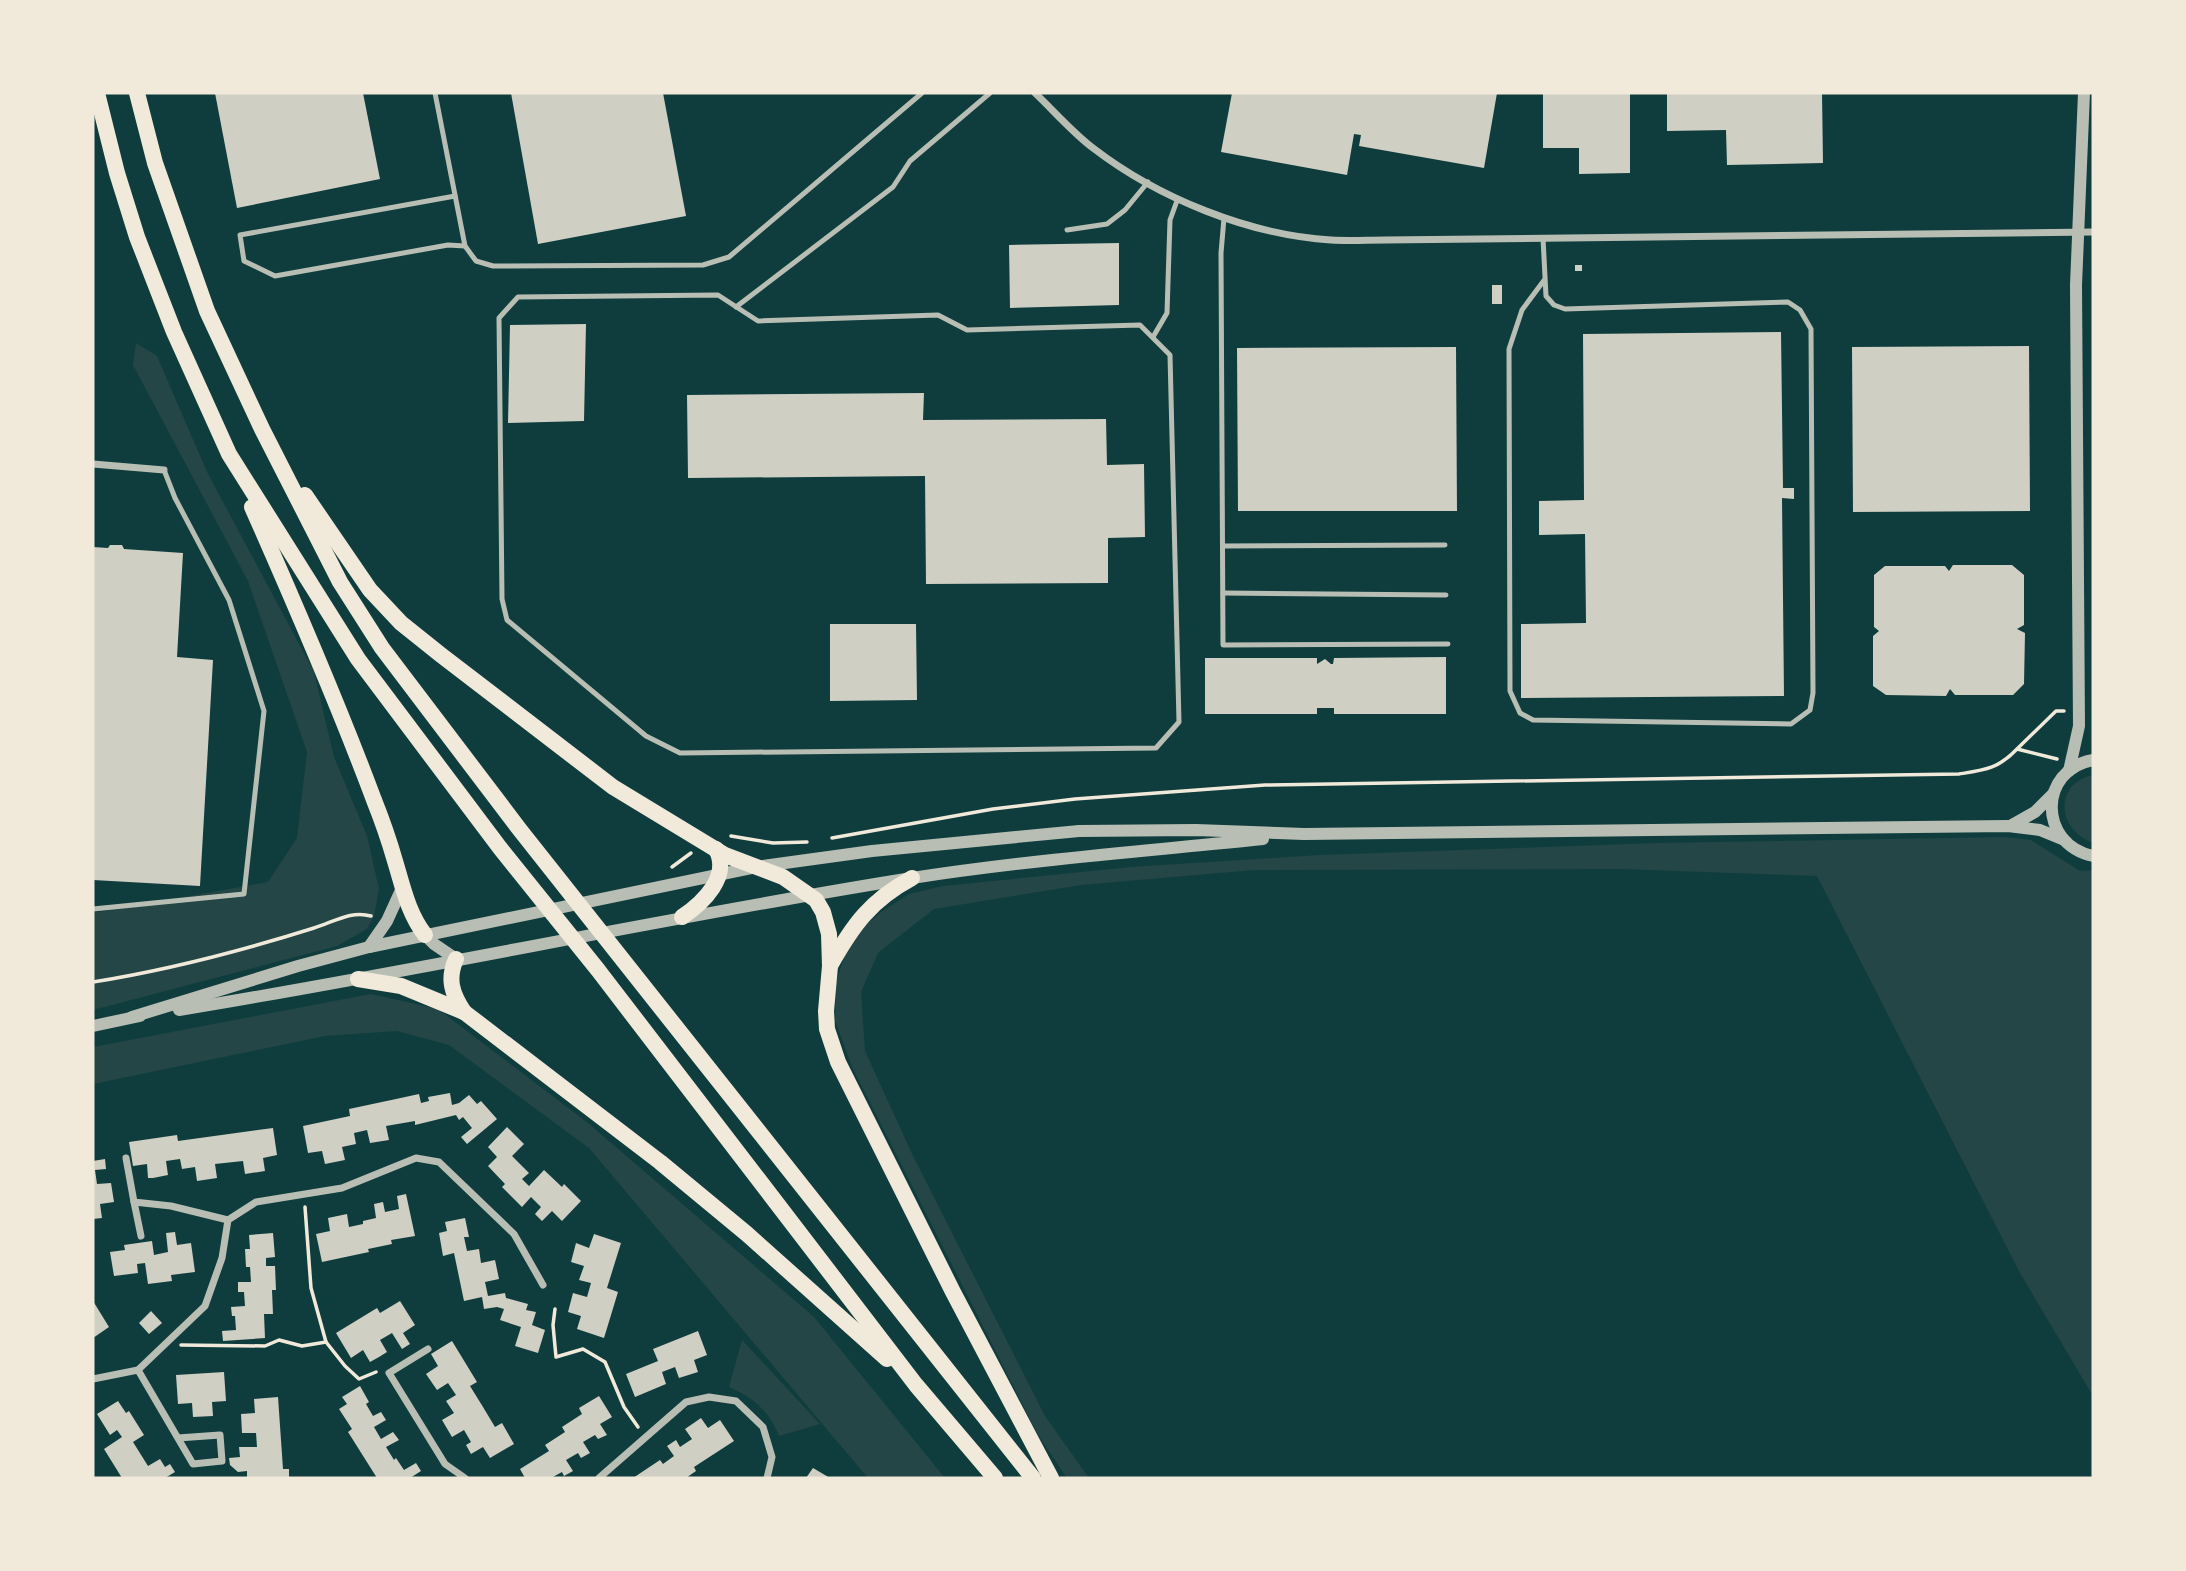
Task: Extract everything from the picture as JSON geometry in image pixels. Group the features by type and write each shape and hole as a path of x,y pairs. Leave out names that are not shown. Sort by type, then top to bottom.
{"highway":[{"path":"97,93 117,173 137,237 174,331 352,740 387,834 402,888 414,919 425,935"},
{"path":"137,93 155,163 207,311 261,429 340,582 382,648 520,830 1033,1478"},
{"path":"261,429 359,575 401,623 584,767 649,810 716,849 783,877 812,896 827,923 830,967 826,990 827,1029 838,1062 953,1292 1051,1478"},
{"path":"229,454 358,659 500,848 598,970 916,1385 995,1478"},
{"path":"677,918 702,900 718,876 721,863 716,849"},
{"path":"830,967 856,923 869,908 912,878"},
{"path":"456,959 450,979 455,998 464,1013"},
{"path":"358,979 401,986 464,1013 660,1162 747,1234 916,1385"}],"street":[{"path":"1035,93 1092,148 1178,198 1224,218 1285,233 1331,240 1844,237 2093,232"},
{"path":"2008,826 2035,812 2054,793 2069,771 2080,726 2077,231 2084,93"},
{"path":"93,464 163,470"},
{"path":"2069,771 2081,763 2093,760"},
{"path":"2054,793 2052,814 2056,830 2062,839"},
{"path":"132,1017 369,947 756,867 872,851 1079,831 1196,830 1304,834 2008,826 2039,830 2093,856"},
{"path":"93,1026 677,918 912,878 1304,834"},
{"path":"369,947 387,921 402,888"},
{"path":"425,935 456,959"},
{"path":"93,1379 138,1370 205,1306 222,1258 229,1220 256,1202 342,1188 416,1157 439,1161 514,1234 543,1285"},
{"path":"126,1158 141,1236"},
{"path":"134,1202 171,1206 229,1220"},
{"path":"428,1349 389,1373 445,1464 465,1478"},
{"path":"138,1370 193,1464 222,1461 220,1435 178,1438"},
{"path":"599,1478 686,1402 709,1397 736,1401 763,1427 772,1457 767,1478"}],"lane":[{"path":"435,93 465,246 476,261 493,266 703,265 729,257 922,93"},
{"path":"736,307 893,187 910,161 990,93"},
{"path":"1067,230 1107,224 1125,210 1148,182"},
{"path":"455,196 240,235 244,261 275,276 448,245 465,246"},
{"path":"1153,337 1167,313 1170,220 1178,198"},
{"path":"1224,218 1221,253 1223,645 1448,645"},
{"path":"1544,238 1546,296 1554,305 1565,309 1788,302 1800,310 1811,329 1814,693 1810,710 1791,724 1532,720 1520,713 1510,691 1509,349 1522,310 1545,279"},
{"path":"718,295 758,321 938,315 967,330 1140,325 1153,337 1170,355 1179,723 1156,748 680,753 646,736 507,620 502,599 499,318 519,297 718,295"},
{"path":"93,909 244,894 264,711 229,600 175,499 163,470"},
{"path":"1223,546 1445,545"},
{"path":"1223,593 1446,594"}],"path":[{"path":"828,839 993,809 1075,799 1265,785 1959,774 1990,769 2003,763 2056,711 2063,709 2065,716"},
{"path":"2017,749 2057,758"},
{"path":"721,830 755,841 816,841"},
{"path":"93,982 206,960 280,939 354,913 376,917"},
{"path":"303,1194 311,1288 326,1342 359,1379 380,1370"},
{"path":"555,1309 553,1325 556,1357 583,1349 605,1362 624,1407 645,1437"},
{"path":"169,1340 185,1346 265,1346 279,1340 302,1346 326,1342"}],"shaded area":[{"path":"136,343 157,356 207,472 314,672 334,757 367,836 379,889 374,916 367,929 337,946 93,1010 93,913 268,882 297,838 307,752 248,581 133,365"},
{"path":"2093,775 2093,843 2072,828 2064,807 2071,788 2080,780"},
{"path":"2005,837 2031,840 2080,871 2093,870 2093,1396 2020,1273 1817,876 1623,869 1254,870 1081,885 934,909 878,953 861,992 865,1051 913,1156 1045,1416 1089,1478 1067,1478 1038,1435 852,1067 835,1020 836,982 846,952 866,925 909,894 943,886 1131,867 1320,855 1657,843"},
{"path":"371,994 438,1009 588,1123 814,1317 945,1478 868,1478 589,1148 449,1045 397,1031 325,1036 93,1084 93,1047"},
{"path":"742,1340 820,1424 779,1436 760,1406 729,1387"}],"building":[{"path":"215,93 363,93 380,179 237,208"},
{"path":"511,93 663,93 686,216 538,244"},
{"path":"1232,93 1497,93 1484,168 1359,146 1361,135 1354,134 1347,175 1221,152"},
{"path":"1543,93 1630,93 1630,173 1579,174 1579,148 1543,148"},
{"path":"1667,93 1822,93 1823,163 1727,165 1726,130 1667,131"},
{"path":"1119,243 1119,305 1010,308 1009,245"},
{"path":"1575,265 1582,265 1582,271 1575,271"},
{"path":"1492,285 1502,285 1502,304 1492,304"},
{"path":"586,324 584,421 508,423 510,325"},
{"path":"1781,332 1783,488 1794,488 1794,499 1782,498 1784,696 1521,698 1521,624 1586,623 1585,534 1539,535 1539,501 1584,500 1583,334"},
{"path":"2029,346 2030,511 1853,512 1852,347"},
{"path":"1456,347 1457,511 1238,511 1237,348"},
{"path":"924,393 923,420 1106,419 1107,465 1144,464 1145,537 1108,538 1108,583 926,584 925,476 688,478 687,395"},
{"path":"110,545 122,545 124,549 183,553 177,657 213,660 200,886 93,880 93,547 108,548"},
{"path":"1953,565 2012,565 2024,575 2024,625 2017,629 2025,633 2024,684 2013,695 1955,695 1950,689 1946,696 1886,695 1873,686 1873,636 1879,631 1874,627 1874,575 1885,566 1945,566 1949,571"},
{"path":"830,624 916,624 917,700 830,701"},
{"path":"1446,657 1446,714 1334,714 1334,708 1317,708 1317,714 1205,714 1205,658 1317,658 1317,664 1325,659 1333,664 1334,658"},
{"path":"450,1093 452,1105 469,1095 477,1104 481,1101 497,1119 467,1144 461,1137 472,1128 463,1117 459,1120 456,1115 415,1125 415,1121 386,1126 389,1140 370,1143 367,1130 354,1133 356,1144 342,1147 345,1160 325,1164 322,1151 308,1153 303,1126 350,1116 349,1109 419,1094 421,1103 429,1101 428,1097"},
{"path":"507,1127 524,1144 512,1156 529,1173 522,1179 529,1186 544,1170 562,1187 564,1184 581,1201 562,1221 552,1211 542,1221 535,1214 541,1207 531,1197 522,1207 502,1187 505,1184 488,1166 497,1157 488,1147"},
{"path":"273,1128 277,1155 263,1158 265,1171 245,1174 243,1161 215,1164 217,1178 197,1181 195,1167 182,1169 180,1159 166,1161 168,1175 153,1178 148,1178 147,1164 133,1166 129,1142 177,1135 178,1141"},
{"path":"105,1159 106,1169 95,1170 97,1184 111,1183 114,1202 100,1204 102,1218 93,1219 93,1161"},
{"path":"406,1194 415,1236 391,1240 392,1244 368,1249 369,1252 322,1262 316,1234 330,1231 328,1218 347,1214 349,1227 363,1224 363,1221 376,1218 374,1204 383,1202 385,1212 399,1209 397,1196"},
{"path":"465,1218 469,1237 464,1237 467,1251 479,1249 481,1263 495,1260 499,1279 485,1282 488,1296 505,1293 506,1298 528,1304 526,1310 536,1312 532,1325 545,1330 538,1353 515,1346 521,1327 500,1320 504,1309 484,1309 482,1297 464,1301 454,1253 443,1256 439,1233 447,1231 445,1222"},
{"path":"175,1232 177,1245 191,1243 195,1272 171,1275 172,1281 148,1284 145,1263 137,1264 138,1273 114,1276 110,1252 125,1250 124,1245 152,1241 154,1255 168,1252 166,1233"},
{"path":"273,1233 275,1257 266,1258 266,1266 275,1266 276,1290 272,1290 273,1314 264,1314 265,1338 223,1341 222,1331 236,1330 231,1307 245,1306 244,1292 238,1292 238,1282 251,1282 250,1267 246,1267 245,1249 250,1249 249,1235"},
{"path":"594,1234 621,1243 607,1288 618,1292 604,1338 577,1329 581,1316 568,1312 573,1293 587,1297 591,1283 579,1280 584,1266 571,1262 576,1243 589,1248"},
{"path":"93,1301 109,1327 93,1338"},
{"path":"400,1301 415,1325 403,1333 410,1344 402,1349 392,1333 380,1340 387,1352 379,1357 370,1362 363,1350 351,1358 336,1333 377,1308 380,1313"},
{"path":"151,1311 162,1323 149,1334 139,1323"},
{"path":"698,1331 707,1355 694,1360 698,1372 679,1378 675,1367 662,1372 666,1384 635,1397 626,1374 658,1361 653,1349"},
{"path":"452,1341 477,1382 470,1386 495,1427 502,1423 514,1444 490,1458 483,1447 471,1454 466,1445 471,1442 464,1430 452,1437 442,1420 454,1413 446,1401 456,1395 448,1383 437,1390 426,1374 438,1366 431,1354"},
{"path":"224,1372 226,1401 212,1402 213,1416 193,1417 192,1403 178,1404 176,1375"},
{"path":"360,1386 373,1416 381,1412 386,1420 374,1427 381,1439 393,1432 399,1440 386,1447 394,1460 396,1458 404,1470 416,1463 421,1471 410,1478 377,1478 348,1432 352,1429 339,1409 347,1404 342,1397"},
{"path":"599,1396 612,1417 600,1424 607,1435 598,1439 595,1435 583,1442 590,1453 581,1458 578,1453 566,1460 573,1471 564,1476 562,1472 551,1478 525,1478 520,1469 549,1451 545,1445 565,1432 562,1427 582,1414 579,1408"},
{"path":"278,1397 283,1469 289,1469 289,1478 247,1478 247,1471 238,1472 230,1465 229,1458 240,1457 239,1447 257,1447 256,1433 242,1433 241,1414 255,1413 254,1399"},
{"path":"118,1401 126,1413 129,1411 144,1435 133,1442 148,1466 160,1459 165,1467 170,1464 175,1472 165,1478 122,1478 104,1449 122,1437 117,1430 110,1435 97,1414"},
{"path":"701,1418 708,1428 720,1420 734,1441 694,1467 696,1471 686,1478 633,1478 660,1460 663,1464 674,1456 667,1446 676,1440 680,1447 692,1439 685,1429"},
{"path":"813,1468 830,1478 806,1478"}]}
